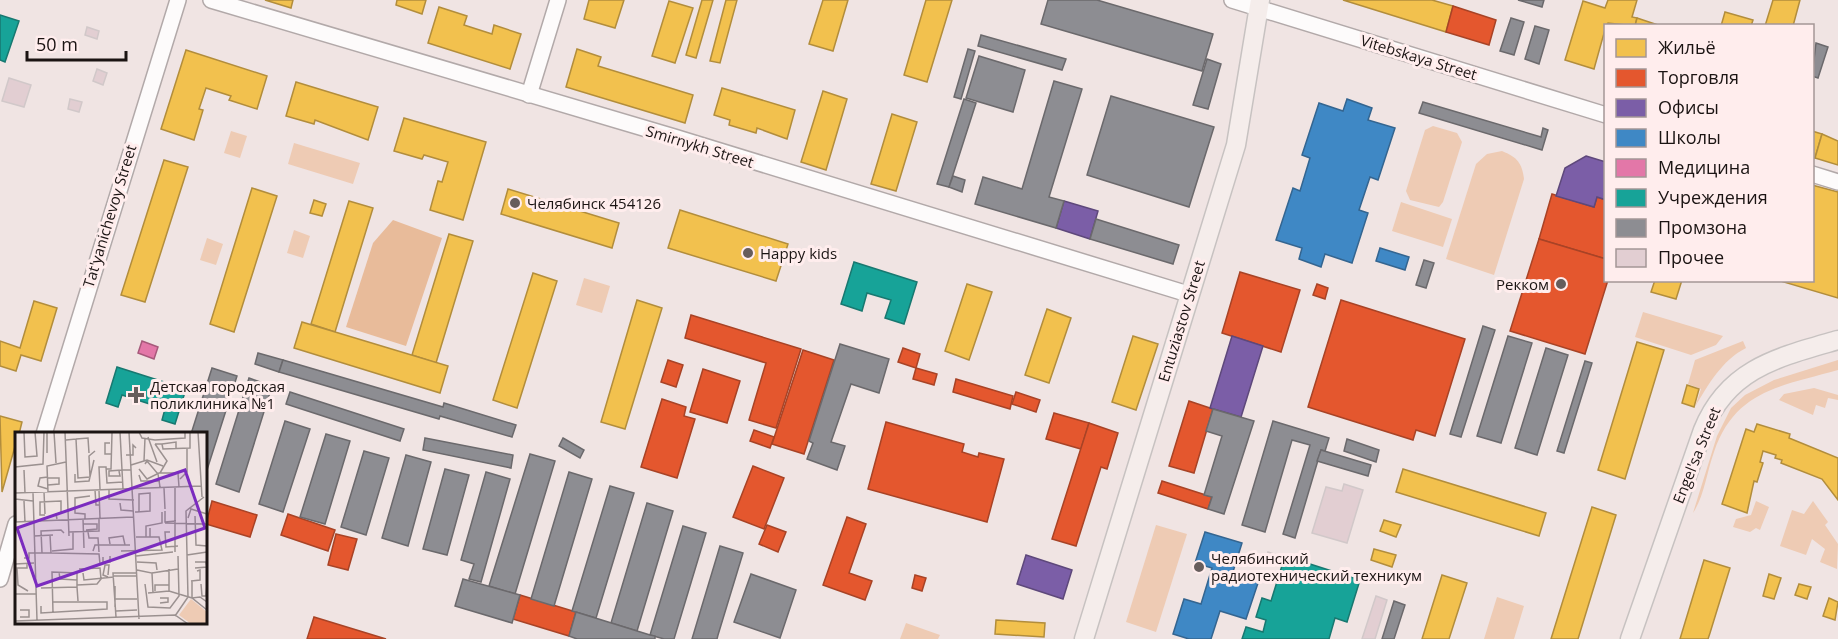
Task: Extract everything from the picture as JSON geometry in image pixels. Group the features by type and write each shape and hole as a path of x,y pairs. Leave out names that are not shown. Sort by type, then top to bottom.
{"main road":[{"name":"Entuziastov Street","path":"1084,639 1188,294 1236,145 1259,4"},
{"name":"Engel'sa Street","path":"1630,639 1703,430 1719,399 1740,378 1759,367 1838,340"}],"street":[{"name":"Tat'yanichevoy Street","path":"45,432 178,0"},
{"name":"Smirnykh Street","path":"211,0 1188,294"},
{"path":"529,95 558,0"},
{"name":"Vitebskaya Street","path":"1232,0 1259,4 1604,115"},
{"path":"1814,175 1838,182"},
{"path":"0,579 15,527"}],"shaded area":[{"path":"1433,126 1457,133 1462,142 1443,202 1439,207 1410,200 1406,191 1425,130"},
{"path":"231,131 247,136 240,158 224,153"},
{"path":"294,143 360,163 353,184 288,164"},
{"path":"1502,151 1518,161 1524,179 1494,275 1446,259 1476,164 1487,154"},
{"path":"1401,202 1452,219 1443,247 1392,231"},
{"path":"393,220 442,238 406,346 346,327 373,243"},
{"path":"294,230 310,236 303,258 287,253"},
{"path":"207,238 223,244 216,265 200,260"},
{"path":"584,278 610,286 602,313 576,305"},
{"path":"1643,312 1723,336 1716,345 1691,355 1635,337"},
{"path":"1743,341 1746,348 1723,366 1695,407 1701,389 1688,384 1695,360"},
{"path":"1838,360 1838,370 1763,394 1734,415 1723,431 1714,452 1703,492 1693,513 1717,436 1731,408 1745,395 1774,380"},
{"path":"1814,388 1838,395 1838,400 1828,398 1825,408 1816,405 1813,415 1779,400 1784,394"},
{"path":"1756,501 1769,507 1760,530 1756,528 1750,532 1733,527 1736,519 1751,515"},
{"path":"1813,501 1828,522 1825,525 1838,544 1837,569 1820,562 1825,549 1812,539 1806,555 1780,546 1792,510 1804,514"},
{"path":"1156,525 1187,534 1156,632 1126,622"},
{"path":"1497,597 1524,606 1514,639 1484,639"},
{"path":"906,623 940,635 938,639 900,639"}],"building: Жильё":[{"path":"265,0 293,0 291,8"},
{"path":"397,0 426,0 422,14 396,5"},
{"path":"589,0 624,0 615,28 584,19"},
{"path":"702,0 713,0 696,58 686,55"},
{"path":"726,0 737,0 720,63 710,61"},
{"path":"823,0 848,0 833,51 809,44"},
{"path":"926,0 952,0 927,82 904,75"},
{"path":"1343,0 1432,0 1453,6 1446,32"},
{"path":"1608,0 1637,0 1632,17 1637,18 1636,24 1604,24 1604,33 1594,69 1565,60 1583,1 1605,8"},
{"path":"1773,0 1800,0 1794,24 1766,24"},
{"path":"669,1 693,8 675,63 652,56"},
{"path":"439,7 467,16 464,25 492,34 494,25 521,34 510,69 428,43"},
{"path":"1725,12 1753,20 1752,24 1722,24"},
{"path":"1637,18 1655,24 1636,24"},
{"path":"577,49 601,57 598,66 693,95 685,123 566,87"},
{"path":"186,50 267,76 257,109 229,100 231,96 206,88 199,109 203,110 194,140 161,129"},
{"path":"296,82 378,107 368,140 315,120 314,124 286,116"},
{"path":"722,88 795,110 787,139 757,128 756,133 729,125 730,120 714,115"},
{"path":"823,91 847,99 826,170 801,162"},
{"path":"892,114 917,122 896,191 871,184"},
{"path":"404,118 486,142 463,220 430,210 438,181 442,182 448,162 424,155 422,159 394,151"},
{"path":"1814,132 1822,134 1814,158"},
{"path":"1822,134 1838,141 1838,165 1815,158"},
{"path":"164,160 188,167 145,302 121,295"},
{"path":"1814,186 1838,192 1838,298 1784,282 1814,282"},
{"path":"252,188 277,196 234,332 210,324"},
{"path":"508,189 619,223 612,248 501,214"},
{"path":"314,200 326,204 322,216 310,213"},
{"path":"349,201 373,208 335,332 311,324"},
{"path":"680,210 788,244 776,281 668,248"},
{"path":"449,234 473,241 436,363 412,355"},
{"path":"533,273 557,281 517,408 493,400"},
{"path":"1654,282 1681,282 1676,299 1651,292"},
{"path":"967,284 992,292 969,360 945,351"},
{"path":"637,300 662,308 625,429 601,422"},
{"path":"34,301 57,308 41,361 21,355 16,371 0,366 0,341 20,348"},
{"path":"1047,309 1071,318 1049,383 1025,375"},
{"path":"302,322 448,366 440,393 294,348"},
{"path":"1133,336 1158,344 1136,410 1112,402"},
{"path":"1637,342 1664,350 1625,479 1598,470"},
{"path":"1687,385 1699,389 1694,407 1682,403"},
{"path":"0,416 22,422 20,432 15,432 15,446 2,492"},
{"path":"1757,424 1790,434 1789,438 1838,458 1838,500 1822,479 1781,463 1782,460 1775,458 1776,455 1763,451 1760,462 1763,463 1757,482 1754,481 1747,513 1722,504 1746,429 1754,432"},
{"path":"1403,469 1546,513 1539,536 1396,492"},
{"path":"1592,507 1616,515 1578,639 1551,639"},
{"path":"1384,520 1401,525 1396,537 1380,531"},
{"path":"1374,549 1396,555 1392,567 1371,560"},
{"path":"1704,560 1730,568 1708,639 1680,639"},
{"path":"1769,574 1781,578 1774,599 1763,596"},
{"path":"1442,575 1467,583 1449,639 1422,639"},
{"path":"1799,584 1811,587 1807,599 1795,595"},
{"path":"1829,598 1838,602 1835,620 1823,616"},
{"path":"996,620 1045,623 1044,637 995,634"}],"building: Торговля":[{"path":"1453,6 1496,20 1489,45 1446,32"},
{"path":"1552,194 1594,207 1597,197 1604,199 1604,258 1539,239"},
{"path":"1539,239 1604,258 1604,282 1607,282 1585,354 1510,331"},
{"path":"1240,272 1300,290 1281,352 1222,333"},
{"path":"1317,284 1328,288 1325,299 1313,295"},
{"path":"1341,300 1465,339 1435,436 1416,430 1413,440 1308,407"},
{"path":"691,315 801,349 776,428 749,420 766,363 685,338"},
{"path":"903,348 920,354 916,368 898,362"},
{"path":"803,350 834,360 804,454 772,444"},
{"path":"668,360 683,365 676,387 661,382"},
{"path":"916,368 937,374 934,385 913,379"},
{"path":"703,369 740,381 727,423 690,412"},
{"path":"956,379 1013,396 1010,409 953,392"},
{"path":"1016,392 1040,400 1036,412 1012,404"},
{"path":"662,399 686,407 684,416 695,419 677,478 641,467"},
{"path":"1189,401 1213,409 1194,473 1169,466"},
{"path":"1054,413 1089,423 1081,449 1046,439"},
{"path":"886,422 964,444 962,452 978,457 979,453 1004,459 987,522 868,489"},
{"path":"1089,423 1118,433 1107,469 1101,467 1076,546 1052,539"},
{"path":"754,430 774,437 770,448 750,441"},
{"path":"753,466 784,478 764,529 733,517"},
{"path":"1162,481 1212,497 1208,509 1158,493"},
{"path":"212,501 257,515 250,537 207,524"},
{"path":"288,514 335,530 328,551 281,535"},
{"path":"847,517 866,524 849,573 872,581 865,600 823,585"},
{"path":"767,525 786,532 778,552 759,544"},
{"path":"336,534 357,539 348,570 328,565"},
{"path":"915,575 926,578 922,591 912,588"},
{"path":"520,595 576,612 569,636 513,619"},
{"path":"314,617 386,639 307,639"}],"building: Офисы":[{"path":"1586,156 1604,161 1604,199 1597,197 1594,207 1556,196 1565,168"},
{"path":"1064,201 1098,211 1090,239 1056,228"},
{"path":"1232,336 1263,346 1241,417 1210,408"},
{"path":"1026,555 1072,570 1063,599 1017,584"}],"building: Школы":[{"path":"1347,99 1372,108 1368,120 1395,128 1378,180 1370,177 1359,210 1368,213 1352,263 1325,254 1321,267 1299,259 1302,248 1276,240 1293,188 1300,191 1310,158 1302,155 1319,103 1343,111"},
{"path":"1380,248 1409,257 1405,270 1376,261"},
{"path":"1205,532 1242,543 1232,575 1258,583 1246,619 1220,611 1211,639 1189,639 1173,634 1184,599 1201,604 1212,568 1195,563"}],"building: Медицина":[{"path":"142,341 158,347 154,359 138,353"}],"building: Учреждения":[{"path":"0,15 19,21 5,62 0,60"},
{"path":"854,262 917,282 904,324 885,318 891,300 867,293 862,311 841,304"},
{"path":"117,367 186,389 175,424 162,420 165,409 122,395 118,407 106,403"},
{"path":"1285,556 1360,580 1347,622 1335,618 1329,639 1242,639 1246,627 1263,632 1266,620 1256,617 1262,598 1271,601"}],"building: Промзона":[{"path":"1048,0 1097,0 1213,34 1202,71 1041,24"},
{"path":"1518,0 1544,0 1542,7"},
{"path":"1511,18 1524,22 1514,55 1500,51"},
{"path":"1535,26 1549,30 1539,64 1525,59"},
{"path":"981,35 1066,59 1062,70 978,46"},
{"path":"1816,43 1828,47 1818,78 1814,77"},
{"path":"968,49 975,51 961,99 954,97"},
{"path":"979,56 1025,70 1013,112 966,98"},
{"path":"1207,59 1221,64 1208,109 1193,105"},
{"path":"1054,81 1082,89 1049,197 1064,201 1056,228 975,204 983,177 1022,189"},
{"path":"1111,96 1214,127 1189,207 1087,175"},
{"path":"964,99 976,103 949,187 937,184"},
{"path":"1423,102 1541,137 1543,128 1548,130 1542,150 1419,113"},
{"path":"953,176 965,180 962,192 949,187"},
{"path":"1096,219 1179,245 1173,264 1090,239"},
{"path":"1424,260 1434,263 1426,288 1416,285"},
{"path":"1483,326 1495,330 1461,437 1450,434"},
{"path":"1508,336 1532,343 1501,443 1477,436"},
{"path":"840,344 889,359 879,393 851,384 831,442 845,446 837,470 807,459 813,443 809,441"},
{"path":"1546,348 1568,355 1537,455 1515,448"},
{"path":"258,353 283,360 279,372 255,364"},
{"path":"283,360 443,407 444,403 516,425 512,437 440,416 439,419 279,372"},
{"path":"1585,361 1592,363 1564,453 1557,451"},
{"path":"212,368 237,376 207,470 207,432 192,432"},
{"path":"249,378 272,386 239,492 216,484"},
{"path":"290,392 404,429 400,441 286,404"},
{"path":"1213,409 1254,421 1224,514 1208,509 1212,497 1204,495 1222,436 1206,431"},
{"path":"285,421 310,429 283,512 259,504"},
{"path":"1273,421 1329,438 1325,451 1321,450 1295,538 1283,534 1310,445 1292,440 1265,532 1242,525"},
{"path":"326,434 350,441 325,524 300,517"},
{"path":"425,438 513,455 511,468 423,450"},
{"path":"563,438 584,450 580,458 559,446"},
{"path":"1347,439 1379,450 1376,462 1344,451"},
{"path":"1321,450 1371,465 1368,476 1317,461"},
{"path":"364,451 389,458 366,535 341,527"},
{"path":"530,454 555,461 515,594 489,586"},
{"path":"406,455 431,462 408,546 382,538"},
{"path":"445,469 469,475 447,555 423,549"},
{"path":"486,472 510,479 481,582 469,579 474,564 461,560"},
{"path":"569,472 592,479 554,606 531,599"},
{"path":"610,486 634,493 596,618 572,611"},
{"path":"647,503 673,511 637,631 611,623"},
{"path":"683,526 706,533 674,639 664,639 650,635"},
{"path":"720,546 743,553 717,639 692,639"},
{"path":"751,574 796,590 780,638 734,622"},
{"path":"463,579 520,595 512,623 455,606"},
{"path":"1394,601 1405,605 1394,639 1382,639"},
{"path":"576,612 655,636 655,639 577,639 569,636"}],"building: Прочее":[{"path":"87,27 99,31 97,39 85,35"},
{"path":"97,69 107,73 103,85 93,81"},
{"path":"9,78 31,85 24,107 2,101"},
{"path":"70,99 82,102 79,112 68,109"},
{"path":"1344,484 1363,490 1347,543 1312,533 1326,487 1342,491"},
{"path":"1268,552 1277,555 1273,566 1265,563"},
{"path":"1376,596 1387,600 1375,639 1362,639"}],"place":[{"name":"Челябинск 454126","path":"515,203"},
{"name":"Happy kids","path":"748,253"},
{"name":"Рекком","path":"1561,284"},
{"name":"Детская городская поликлиника №1","path":"136,395"},
{"name":"Челябинский радиотехнический техникум","path":"1199,567"}]}
